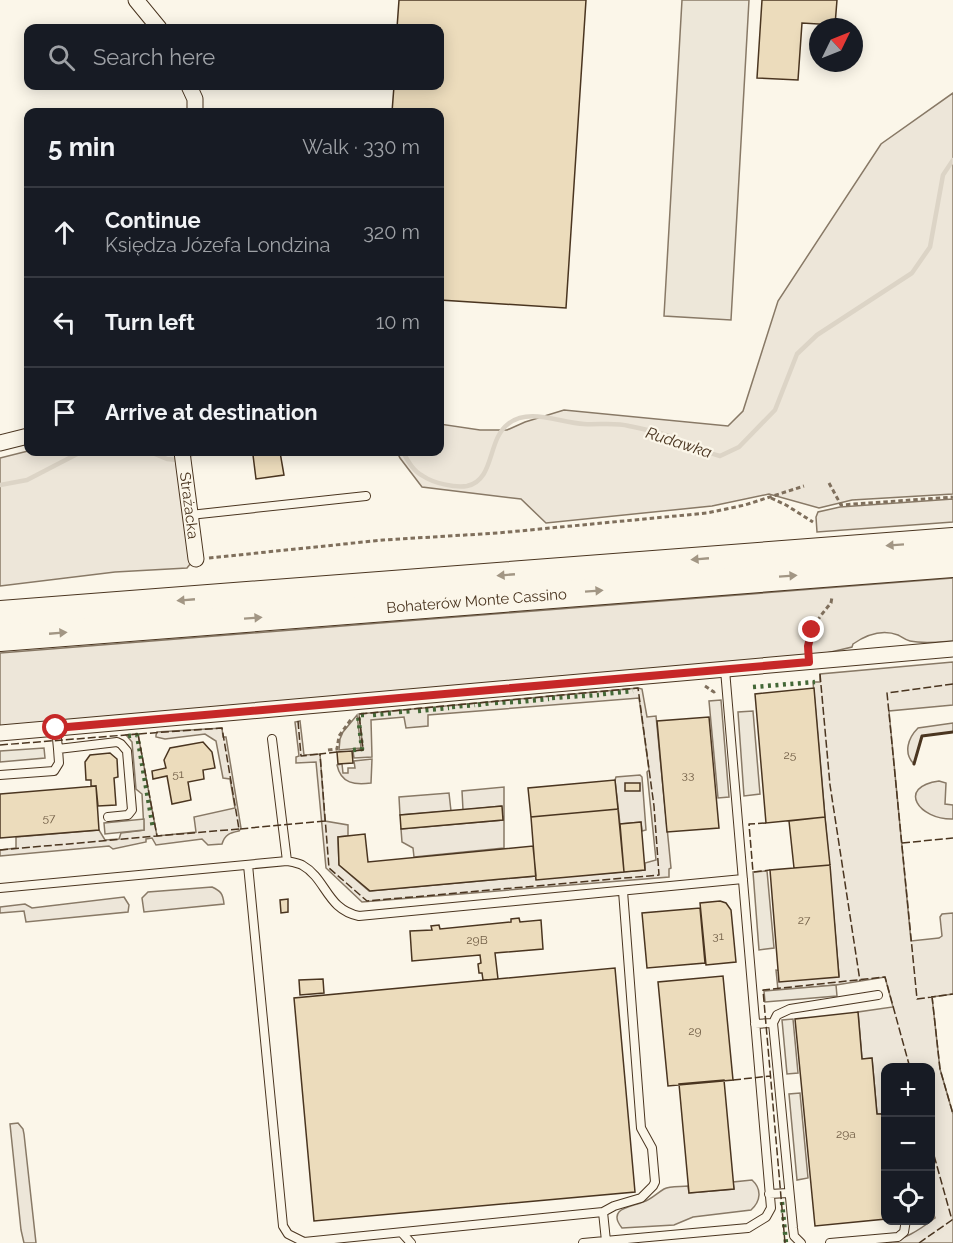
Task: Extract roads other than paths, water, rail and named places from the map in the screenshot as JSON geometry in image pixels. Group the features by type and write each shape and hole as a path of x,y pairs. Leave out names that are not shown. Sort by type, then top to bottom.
{"highway":[{"name":"Bohaterów Monte Cassino","path":"0,614 953,541"},
{"name":"Bohaterów Monte Cassino","path":"0,638 953,564"}],"street":[{"path":"136,0 156,24"},
{"path":"191,90 195,99 195,108"},
{"path":"0,443 24,437"},
{"name":"Strażacka","path":"182,456 196,559"},
{"path":"0,733 953,649"}],"lane":[{"path":"189,515 366,496"},
{"path":"584,1243 748,1228 766,1217 771,1208 725,670"},
{"path":"0,775 54,771 59,764 56,728"},
{"path":"272,739 287,861"},
{"path":"58,749 117,742 127,751 132,810 128,815 108,817"},
{"path":"0,888 287,861 302,865 312,874 338,908 348,914 359,916 743,879"},
{"path":"248,865 283,1226 288,1234 304,1242 603,1212 614,1206 641,1198 651,1190 655,1182 652,1148 641,1128 623,891"},
{"path":"801,1243 794,1236 773,1023 777,1015 790,1009 878,995"},
{"path":"755,1024 773,1023"},
{"path":"769,1194 789,1193"},
{"path":"603,1212 606,1241"},
{"path":"830,1243 898,1237 904,1232 905,1225"},
{"path":"402,1233 411,1243"}],"waterway":[{"name":"Rudawka","path":"405,456 414,469 427,479 444,484 467,486 476,482 487,468 501,431 516,419 535,416 584,424 624,425 663,434 720,456 739,447 775,410 797,354 817,335 912,273 930,247 943,175 953,160"},
{"name":"Rudawka","path":"0,485 27,480 73,456"},
{"name":"Rudawka","path":"160,456 177,460"},
{"name":"Rudawka","path":"186,459 189,456"}]}
